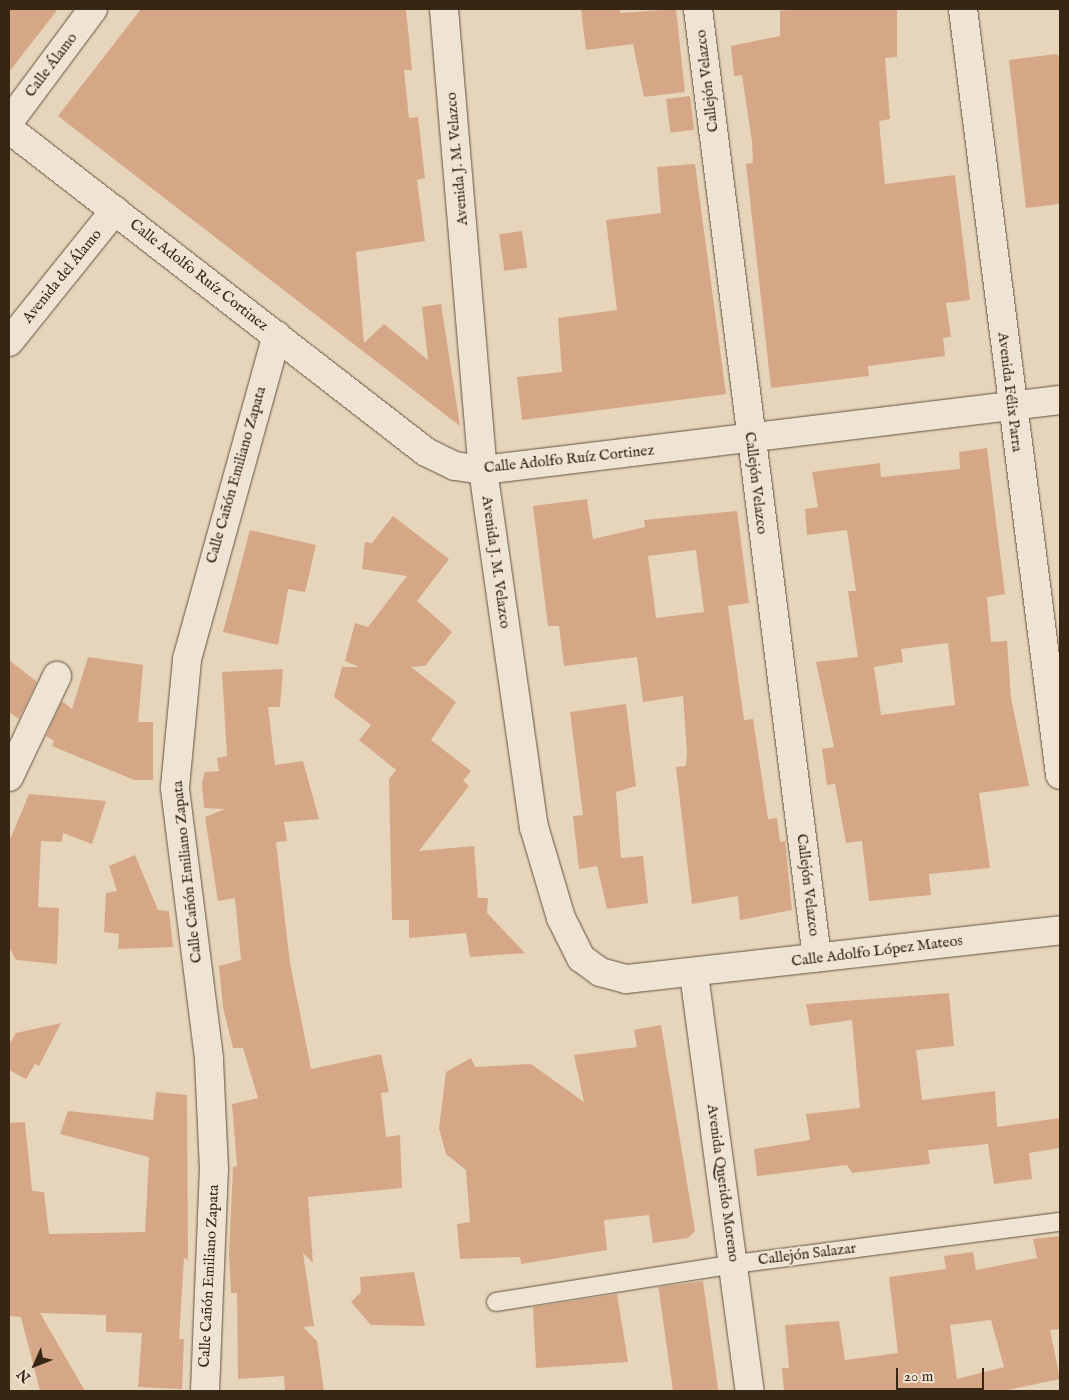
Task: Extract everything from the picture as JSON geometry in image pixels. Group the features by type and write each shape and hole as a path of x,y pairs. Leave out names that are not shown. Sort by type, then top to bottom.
{"street":[{"name":"Calle Álamo","path":"9,122 93,9"},
{"name":"Avenida J. M. Velazco","path":"444,9 484,470 534,827 567,934 581,958 600,972 626,979 694,974"},
{"name":"Callejón Velazco","path":"698,9 750,439 817,958"},
{"name":"Avenida Félix Parra","path":"963,9 1011,406 1060,775"},
{"name":"Calle Adolfo Ruíz Cortinez","path":"9,129 426,452 455,466 484,470 1060,400"},
{"name":"Avenida del Álamo","path":"9,342 115,210"},
{"name":"Calle Cañón Emiliano Zapata","path":"205,1391 214,1170 208,1058 175,786 187,659 277,335"},
{"path":"9,777 57,676"},
{"name":"Calle Adolfo López Mateos","path":"694,974 1060,930"},
{"name":"Avenida Querido Moreno","path":"694,974 735,1264 750,1391"}],"lane":[{"name":"Callejón Salazar","path":"496,1302 735,1264 1060,1222"}],"building":[{"path":"9,9 58,9 9,72"},
{"path":"141,9 406,9 412,70 404,70 409,118 418,117 425,178 417,180 425,241 356,252 364,343 384,324 428,360 422,307 441,304 460,426 58,116"},
{"path":"581,9 620,9 620,13 676,9 685,92 644,97 633,44 586,50"},
{"path":"795,9 897,9 897,57 885,58 890,119 879,121 885,184 955,175 970,300 946,303 951,337 943,338 945,356 868,366 869,376 771,388 746,164 753,163 752,142 742,75 734,76 731,46 780,36 780,11"},
{"path":"1056,54 1060,57 1060,204 1026,208 1009,60"},
{"path":"690,96 694,130 670,133 666,99"},
{"path":"695,164 726,394 522,420 517,377 562,372 558,318 617,310 606,220 661,213 657,167"},
{"path":"522,231 527,268 504,271 499,234"},
{"path":"987,448 1005,594 987,597 991,642 1007,641 1011,698 1029,786 979,793 990,868 929,874 931,895 869,901 862,841 846,843 835,784 827,785 822,749 834,747 816,662 858,657 848,591 856,591 847,530 807,535 805,509 818,507 812,472 880,463 881,477 960,469 959,452","holes":["948,643 955,705 881,715 874,667 903,662 901,649"]},
{"path":"587,499 593,539 645,527 644,520 737,511 749,603 728,606 744,720 753,719 768,819 777,818 780,842 785,841 792,910 740,920 738,896 692,904 676,767 686,766 687,753 683,696 643,702 637,657 564,666 559,626 548,626 533,506","holes":["696,550 704,612 656,618 648,556"]},
{"path":"393,516 449,559 417,601 452,632 425,666 411,667 456,702 431,740 471,771 463,781 469,786 419,851 474,846 478,898 488,898 487,913 525,953 470,957 466,933 409,938 409,920 392,920 389,779 396,770 359,740 371,725 334,697 342,667 359,667 345,661 355,623 368,627 407,576 362,569 365,542 372,543"},
{"path":"250,530 316,545 305,592 288,589 278,645 223,632"},
{"path":"88,657 143,665 138,722 153,722 153,780 134,780 52,746 54,741 46,736 62,701 72,709"},
{"path":"9,660 37,682 19,719 9,712"},
{"path":"283,669 280,707 268,707 275,765 303,761 319,819 284,822 287,841 276,842 290,963 311,1069 381,1054 389,1092 381,1093 386,1137 400,1135 402,1188 308,1197 313,1263 303,1253 314,1326 303,1327 317,1341 324,1391 285,1391 284,1376 238,1379 237,1293 231,1293 229,1255 233,1167 237,1166 232,1104 258,1098 243,1048 233,1048 223,1007 219,966 241,960 235,898 218,901 205,817 225,809 204,808 202,783 205,772 219,771 217,758 227,756 222,672"},
{"path":"626,704 636,786 616,792 621,858 643,856 648,903 607,909 597,866 579,869 573,816 583,815 570,712"},
{"path":"29,794 106,801 92,844 63,833 62,842 41,841 38,907 59,908 57,964 16,960 9,947 9,842"},
{"path":"135,855 158,910 169,911 173,947 118,949 119,934 104,932 106,893 117,891 109,866"},
{"path":"949,993 954,1046 916,1050 922,1100 995,1091 997,1127 1060,1118 1060,1148 1029,1153 1032,1179 994,1184 988,1144 928,1150 930,1164 852,1173 847,1165 757,1176 754,1149 810,1140 806,1114 860,1108 852,1020 810,1026 806,1004"},
{"path":"61,1023 39,1066 35,1064 26,1079 9,1070 9,1045 16,1033"},
{"path":"661,1025 695,1231 688,1238 653,1243 649,1215 604,1220 607,1250 521,1264 520,1257 460,1259 457,1224 470,1222 466,1170 446,1154 439,1128 446,1072 471,1058 475,1067 531,1064 584,1102 574,1055 637,1047 634,1030"},
{"path":"156,1092 187,1095 188,1260 184,1258 179,1339 184,1339 182,1389 138,1387 142,1333 106,1332 106,1315 40,1313 85,1391 40,1391 21,1317 9,1316 9,1123 25,1122 32,1191 44,1192 49,1234 145,1232 149,1157 60,1134 68,1111 153,1120"},
{"path":"1060,1236 1060,1329 1050,1330 1060,1379 1003,1391 784,1391 782,1368 789,1368 785,1325 839,1321 845,1360 898,1353 889,1277 946,1269 944,1256 973,1252 976,1270 1037,1258 1033,1239","holes":["991,1320 1004,1367 957,1379 950,1325"]},
{"path":"414,1272 425,1326 371,1325 351,1302 361,1292 360,1277"},
{"path":"703,1281 718,1391 673,1391 658,1287"},
{"path":"617,1294 628,1362 536,1368 533,1307"}]}
